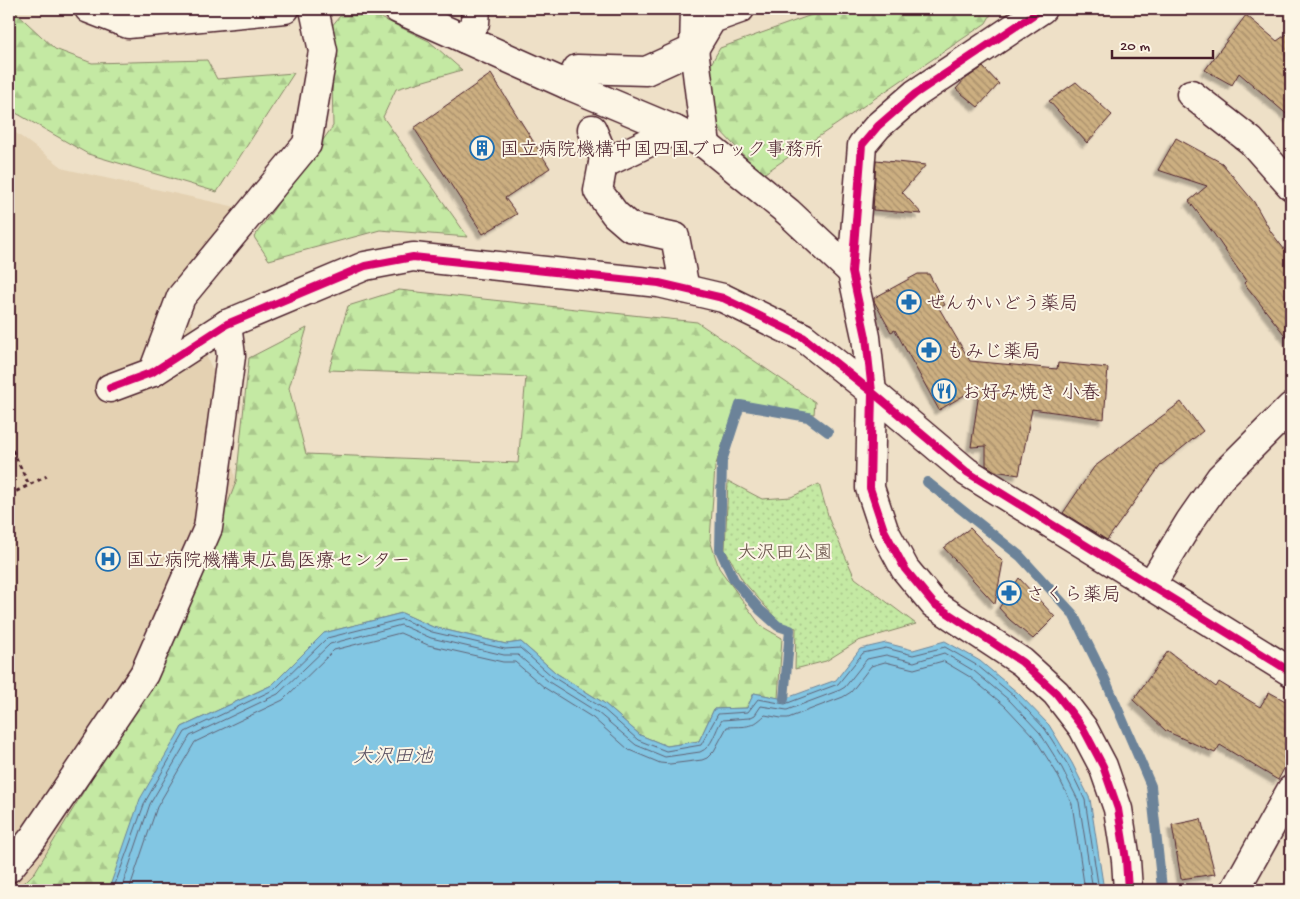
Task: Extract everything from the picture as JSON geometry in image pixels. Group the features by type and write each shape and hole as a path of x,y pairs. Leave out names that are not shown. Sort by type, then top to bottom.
{"street":[{"path":"89,9 128,24 285,9"},
{"path":"152,372 181,297 307,144 323,51 314,9"},
{"path":"398,9 706,145 788,212 852,272"},
{"path":"465,39 476,23 476,9"},
{"path":"695,9 694,49 706,145"},
{"path":"568,85 577,68 646,71 694,49 712,19 740,9"},
{"path":"1042,9 915,94 878,126 862,145 852,272 866,338 872,392 870,488 884,530 905,569 934,604 1022,662 1056,693 1082,728 1103,766 1118,810 1126,860 1128,890"},
{"path":"1191,94 1251,141 1291,186"},
{"path":"592,129 604,158 598,190 615,214 630,227 675,237 685,289"},
{"path":"603,164 675,130"},
{"path":"110,388 152,372 227,324 365,266 413,257 658,283 723,298 803,337 967,472 1291,672"},
{"path":"9,868 34,837 144,674 208,528 231,356 227,324"},
{"path":"1151,585 1190,521 1220,478 1291,408"},
{"path":"1235,890 1291,790"}],"path":[{"path":"9,443 29,485"},
{"path":"9,495 47,476"}],"shaded area":[{"name":"国立病院機構東広島医療センター","path":"9,128 65,169 236,207 175,286 214,373 236,482 178,635 35,872 17,890 9,890"}],"green space":[{"path":"9,9 12,9 55,49 92,63 207,60 217,79 294,73 217,192 88,154 9,109"},
{"path":"828,9 994,9 986,23 762,175 719,129 707,71 720,48"},
{"path":"375,15 429,41 462,70 396,89 383,117 468,237 380,230 269,260 254,237 333,126 331,27 340,16"},
{"path":"399,290 697,322 815,402 814,414 736,405 715,467 710,540 719,568 761,626 782,638 778,698 754,693 747,708 714,709 699,741 667,746 640,735 604,703 556,673 521,642 506,644 433,627 402,613 324,633 272,685 182,727 107,890 17,890 35,872 178,635 236,482 249,358 307,328 289,388 306,454 518,463 526,377 329,370 348,306"},
{"name":"大沢田公園","path":"728,481 762,499 791,497 819,484 830,522 855,578 916,624 858,641 826,661 795,669 796,628 780,623 743,581 725,550"}],"water":[{"name":"大沢田池","path":"402,613 433,627 506,644 521,642 556,673 604,703 640,735 667,746 699,741 714,709 747,708 754,693 784,699 836,680 860,649 886,643 913,650 945,641 980,661 1018,693 1049,725 1072,763 1090,799 1104,890 107,890 140,799 182,727 272,685 324,633"}],"building":[{"path":"1246,15 1277,41 1291,31 1291,118 1239,73 1232,85 1205,70"},
{"path":"983,67 999,84 978,107 956,89 964,80"},
{"name":"国立病院機構中国四国ブロック事務所","path":"491,74 550,168 505,198 517,214 483,234 414,128"},
{"path":"1076,82 1112,115 1087,143 1049,101"},
{"path":"1176,138 1222,163 1254,202 1271,232 1291,258 1291,343 1244,283 1246,281 1189,201 1207,186 1158,170"},
{"path":"876,160 926,165 902,192 922,214 873,210"},
{"path":"918,274 929,274 945,305 939,308 970,361 1057,369 1058,363 1108,368 1104,419 1032,409 1019,475 995,471 986,465 986,446 971,447 980,386 939,410 895,330 891,332 874,301 874,298"},
{"path":"1181,402 1203,431 1161,465 1107,540 1063,513 1094,467"},
{"path":"970,528 1003,562 995,604 944,548"},
{"path":"1019,578 1055,617 1033,639 999,608"},
{"path":"1168,651 1216,687 1219,682 1260,707 1269,692 1291,704 1291,756 1278,780 1220,745 1215,753 1166,731 1133,700"},
{"path":"1201,819 1215,874 1181,879 1172,825"}],"waterway":[{"path":"784,699 790,630 778,626 760,610 734,580 720,550 722,461 740,405 808,417 828,432"},
{"path":"927,482 1020,556 1073,614 1105,679 1151,786 1162,888"}],"cycle path":[{"path":"1042,9 915,94 878,126 862,145 852,272 866,337 872,392 870,488 884,530 905,569 934,604 1022,662 1056,693 1083,728 1103,766 1118,809 1126,860 1128,890"},
{"path":"110,388 153,372 227,324 365,266 413,257 659,283 723,298 803,337 967,472 1291,672"}],"place":[{"name":"国立病院機構中国四国ブロック事務所","path":"482,148"},
{"name":"ぜんかいどう薬局","path":"909,302"},
{"name":"もみじ薬局","path":"929,350"},
{"name":"お好み焼き 小春","path":"944,391"},
{"name":"国立病院機構東広島医療センター","path":"108,559"},
{"name":"さくら薬局","path":"1009,593"}]}
